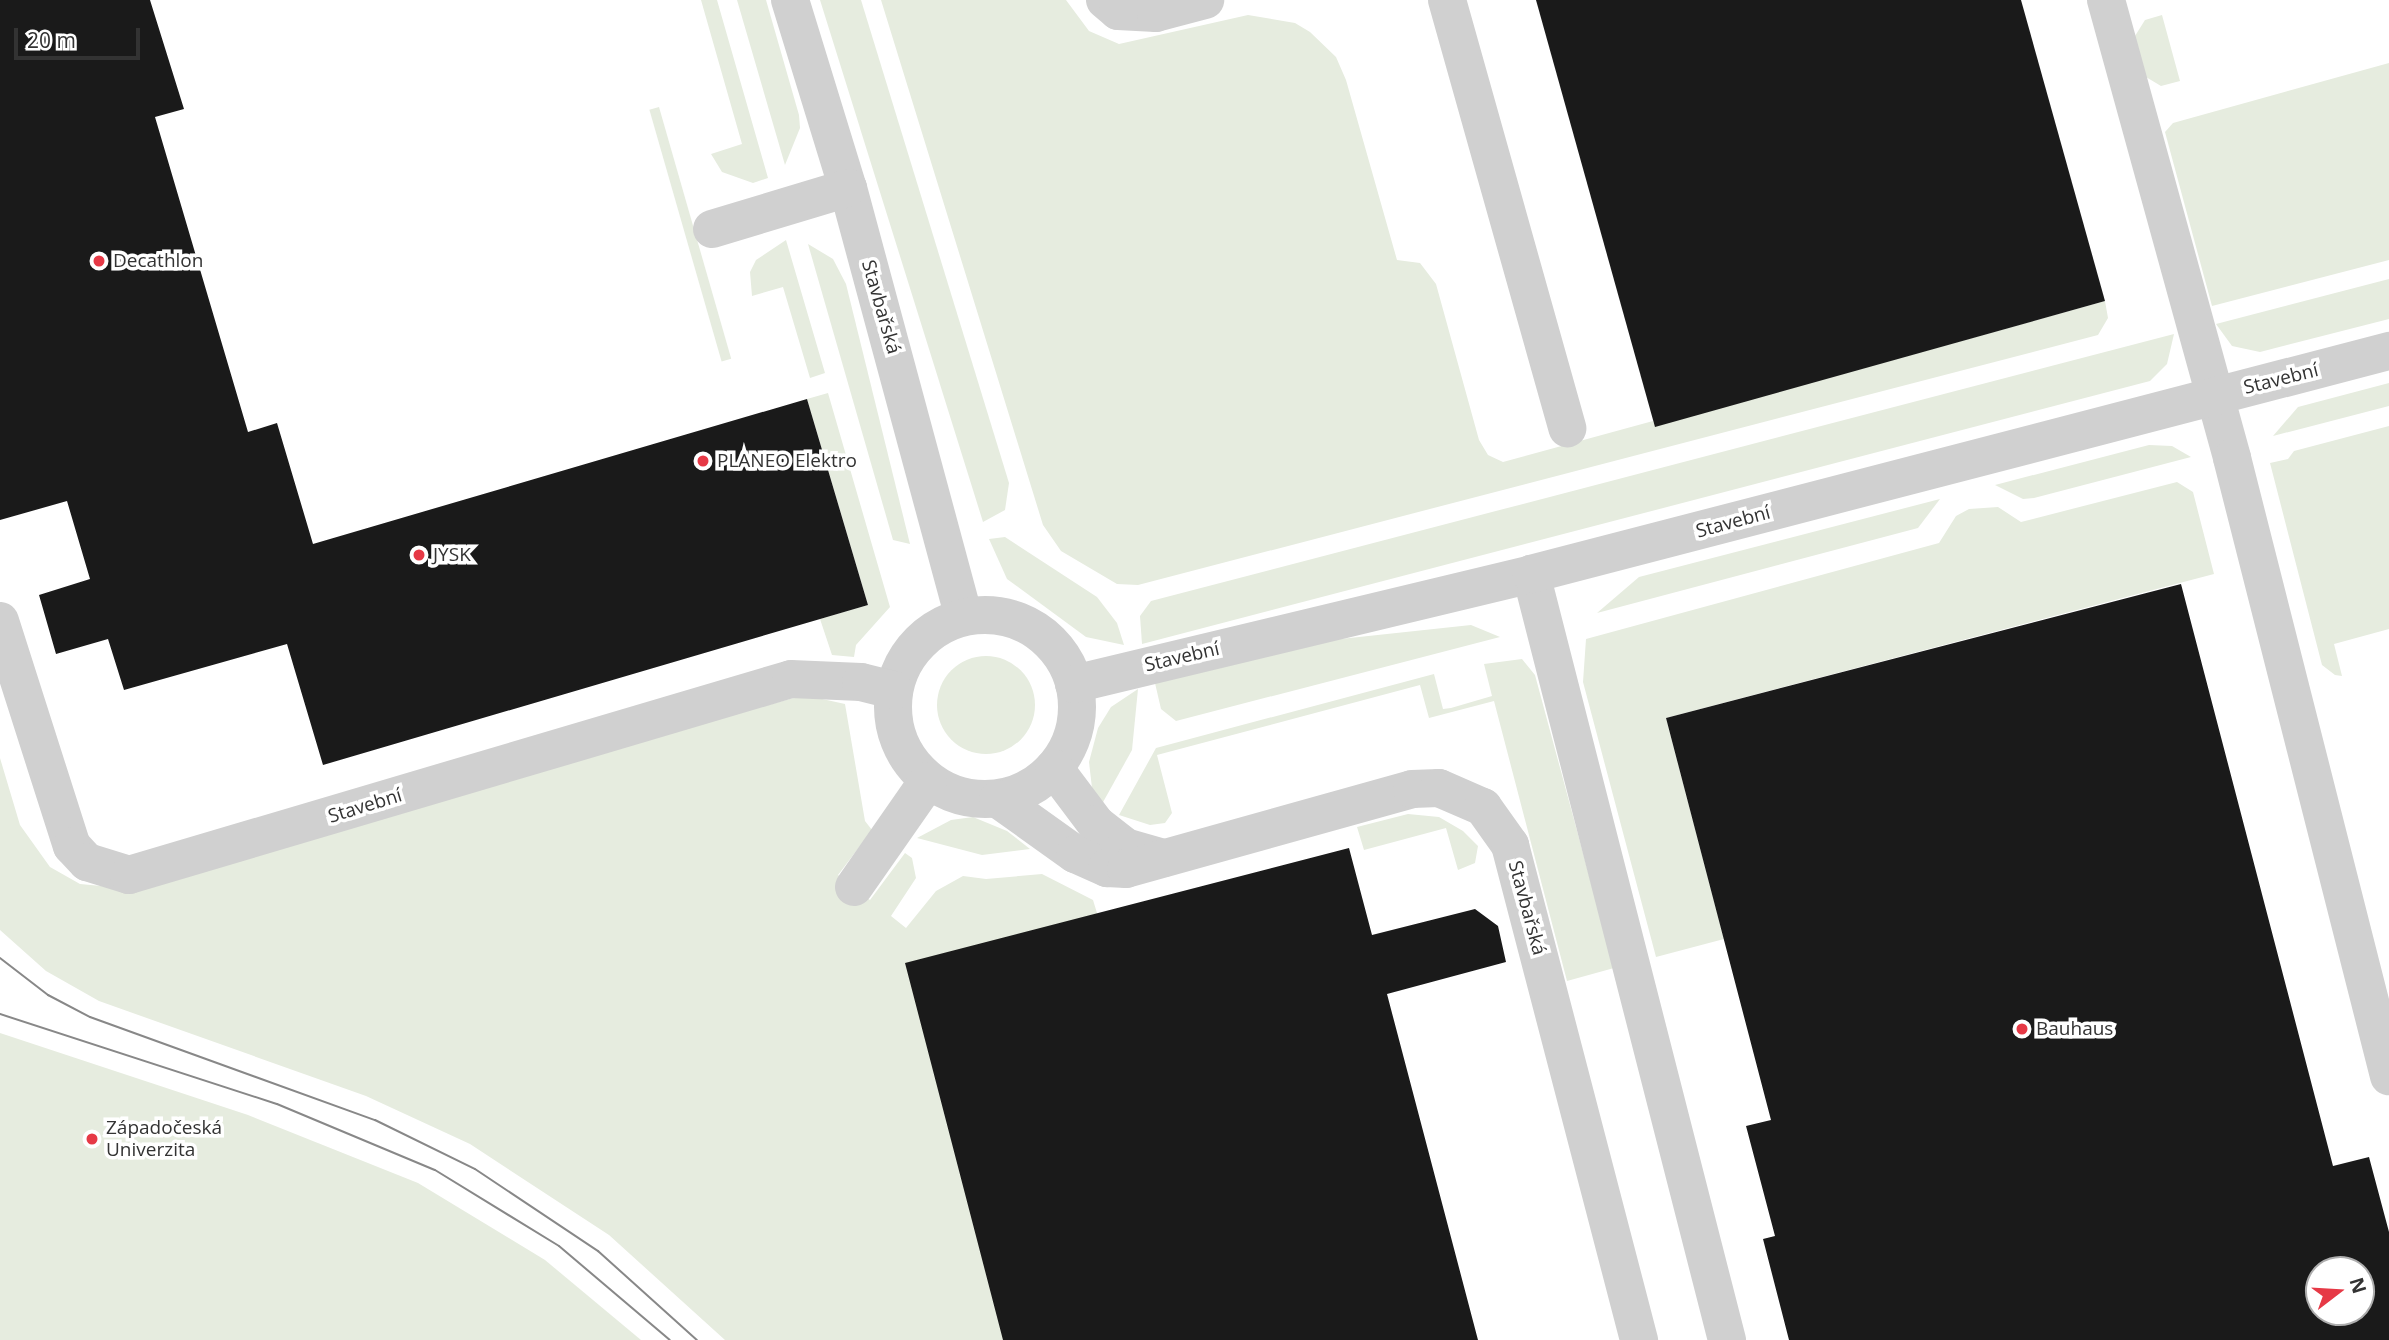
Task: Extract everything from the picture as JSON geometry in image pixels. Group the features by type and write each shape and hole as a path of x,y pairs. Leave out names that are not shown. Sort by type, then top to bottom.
{"street":[{"name":"Stavbařská","path":"790,0 848,188 964,617"},
{"path":"1105,0 1118,11 1156,13 1205,0"},
{"path":"1447,0 1567,428"},
{"path":"2106,0 2215,396 2389,1076"},
{"path":"712,229 848,188"},
{"name":"Stavební","path":"1074,684 1531,574 2389,351"},
{"path":"1531,574 1727,1340"},
{"path":"985,614 1024,623 1056,648 1074,684 1075,728 1054,768 1029,789 998,799 961,797 928,781 898,740 894,691 918,643 964,617 985,614"},
{"name":"Stavební","path":"0,621 72,846 87,862 129,875 791,679 861,682 894,691"},
{"path":"1054,768 1096,824 1125,847 1163,858"},
{"path":"854,887 928,781"},
{"name":"Stavbařská","path":"998,799 1042,834 1107,868 1163,858 1412,789 1464,795 1499,822 1517,870 1639,1340"}],"shaded area":[{"path":"701,0 717,0 768,178 753,183 722,172 711,154 742,144"},
{"path":"737,0 766,0 799,115 800,128 785,165"},
{"path":"820,0 861,0 1009,483 1005,510 983,522"},
{"path":"881,0 1066,0 1089,31 1119,44 1248,15 1295,23 1310,32 1336,57 1346,80 1397,260 1420,263 1436,284 1479,440 1488,455 1503,462 1653,421 1655,426 2105,301 2108,318 2098,335 1138,585 1117,584 1061,551 1043,525"},
{"path":"2162,15 2180,81 2161,86 2146,77 2135,36 2145,20"},
{"path":"2389,63 2389,260 2212,306 2165,132 2173,123"},
{"path":"659,107 731,359 722,362 649,110"},
{"path":"786,240 825,373 810,378 783,287 752,296 750,272 756,260"},
{"path":"808,244 833,259 846,284 910,544 893,540"},
{"path":"2389,279 2389,319 2260,352 2232,346 2216,324"},
{"path":"2174,334 2167,364 2150,381 1142,644 1140,616 1151,601"},
{"path":"2389,383 2389,406 2273,436 2298,407"},
{"path":"828,393 890,607 856,645 854,657 832,655 820,619 868,605 807,399"},
{"path":"2389,426 2389,629 2334,644 2342,676 2335,675 2322,665 2270,463 2288,459 2294,451"},
{"path":"2149,445 2172,446 2191,457 2034,498 2023,499 1995,485"},
{"path":"2177,482 2193,492 2214,574 1666,718 1724,939 1656,957 1583,682 1586,639 1939,543 1956,516 1969,509 1998,507 2021,522"},
{"path":"1940,499 1918,528 1597,613 1639,577"},
{"path":"1005,537 1097,597 1117,623 1124,645 1086,637 1007,579 989,539"},
{"path":"1471,625 1500,637 1176,721 1161,709 1155,683 1331,640"},
{"path":"986,656 1005,660 1021,670 1031,686 1035,705 1031,724 1021,740 1005,750 986,754 967,750 951,740 941,724 937,705 941,686 951,670 967,660"},
{"path":"1522,659 1535,675 1614,968 1567,981 1494,701 1429,718 1420,685 1157,755 1172,813 1165,823 1150,825 1119,815 1156,748 1434,674 1443,709 1451,708 1492,696 1484,664"},
{"path":"1138,689 1132,750 1102,804 1092,788 1089,762 1098,728 1111,707"},
{"path":"804,695 845,704 865,821 872,830 838,875 870,900 905,853 912,858 916,878 891,916 906,928 936,891 963,876 986,879 1042,874 1093,900 1097,913 1003,1340 725,1340 609,1235 470,1144 366,1096 99,1001 46,971 0,930 0,758 20,825 50,867 80,884 112,887"},
{"path":"1408,814 1439,817 1463,831 1478,846 1475,863 1458,870 1446,828 1364,850 1357,827"},
{"path":"973,817 1007,831 1030,849 982,855 917,838 951,820"},
{"name":"Západočeská Univerzita","path":"0,1033 248,1115 418,1183 545,1260 641,1340 0,1340"}],"building":[{"path":"0,0 150,0 184,109 155,117 248,432 277,423 313,544 807,399 868,605 323,765 287,644 124,690 108,639 56,654 39,595 90,579 67,501 0,520"},
{"path":"1536,0 2021,0 2105,301 1655,427"},
{"name":"Bauhaus","path":"2181,584 2333,1166 2369,1157 2389,1232 2389,1340 1789,1340 1763,1239 1775,1236 1746,1126 1771,1120 1666,718"},
{"path":"1349,848 1372,935 1475,909 1498,926 1506,962 1387,994 1478,1340 1003,1340 905,963"}],"tram line":[{"path":"0,958 48,995 90,1017 375,1120 475,1169 598,1251 697,1340"},
{"path":"0,1014 277,1104 435,1170 559,1246 670,1340"}],"place":[{"name":"Decathlon","path":"99,261"},
{"name":"PLANEO Elektro","path":"703,461"},
{"name":"JYSK","path":"419,555"},
{"name":"Bauhaus","path":"2022,1029"},
{"name":"Západočeská Univerzita","path":"92,1139"}]}
